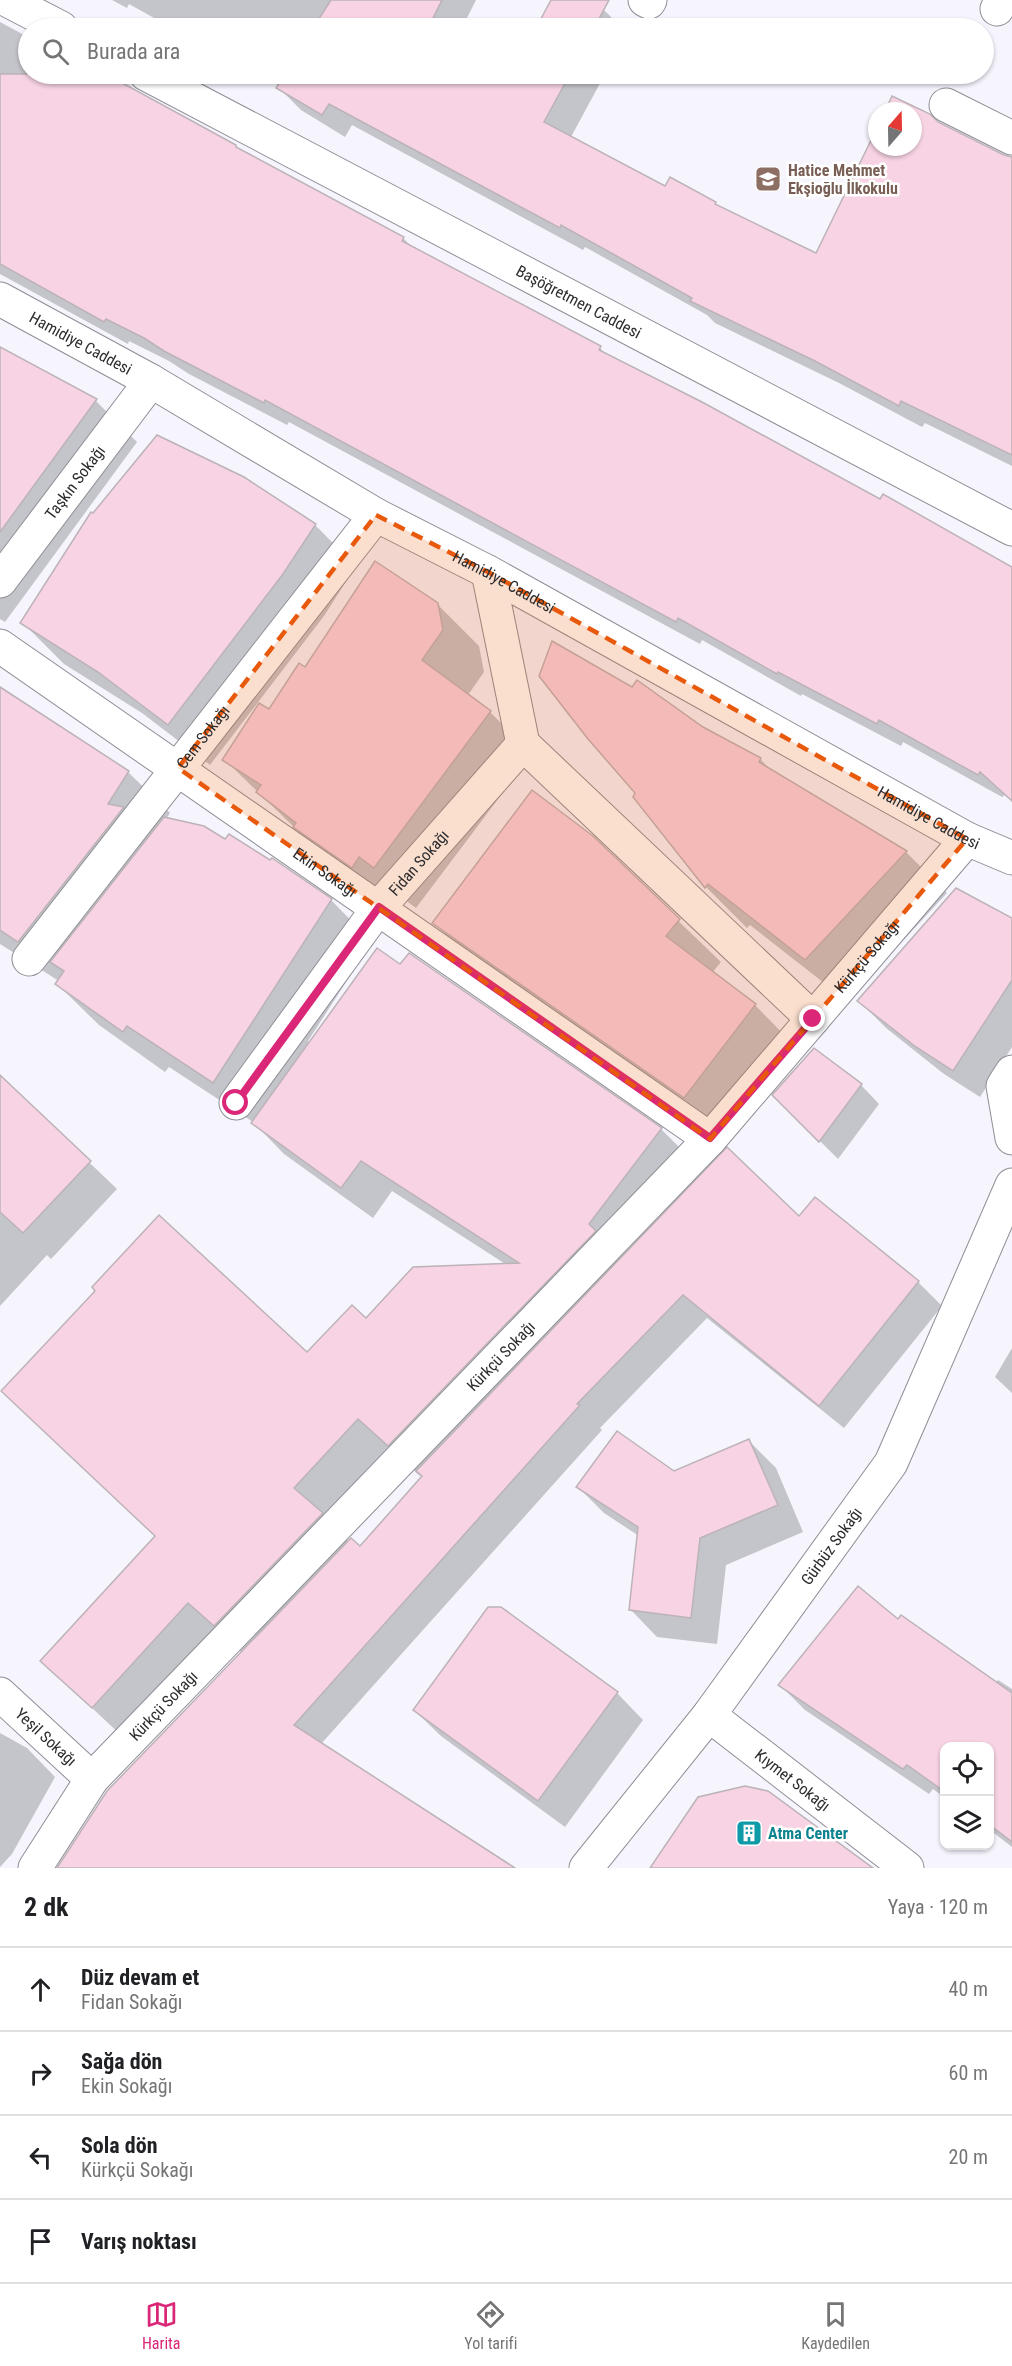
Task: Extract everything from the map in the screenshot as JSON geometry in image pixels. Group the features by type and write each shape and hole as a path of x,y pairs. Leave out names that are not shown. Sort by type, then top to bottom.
{"street":[{"path":"7,0 42,18"},
{"path":"645,0 649,2 650,0"},
{"name":"Başöğretmen Caddesi","path":"165,84 1012,530"},
{"path":"945,105 1012,138"},
{"name":"Hamidiye Caddesi","path":"0,299 151,381 376,515 488,572 967,839 1012,858"},
{"name":"Taşkın Sokağı","path":"0,581 151,381"},
{"name":"Cem Sokağı","path":"29,959 376,515"},
{"path":"488,572 523,744 813,1019"},
{"name":"Ekin Sokağı","path":"0,646 710,1138"},
{"name":"Fidan Sokağı","path":"236,1103 379,907 523,744"},
{"name":"Kürkçü Sokağı","path":"35,1868 93,1779 710,1138 967,839"},
{"path":"1012,1072 1003,1086 1012,1138"},
{"name":"Gürbüz Sokağı","path":"586,1868 709,1716 891,1463 1012,1185"},
{"name":"Yeşil Sokağı","path":"0,1694 93,1779"},
{"name":"Kıymet Sokağı","path":"709,1716 907,1868"}],"highlighted area":[{"path":"376,515 488,572 967,839 710,1139 178,768"}],"building":[{"path":"331,0 442,0 433,18 319,18"},
{"path":"551,0 609,0 599,18 541,18"},
{"path":"0,74 18,74 18,84 124,84 404,237 402,241 601,346 599,350 702,402 880,499 883,494 1012,567 1012,801 980,772 978,775 879,720 877,724 778,672 777,674 678,618 676,622 265,400 264,403 106,319 104,322 0,264"},
{"path":"279,84 565,84 544,122 665,186 670,177 716,202 715,204 816,253 868,146 868,156 922,156 922,110 930,114 938,122 1012,157 1012,455 901,401 899,406 815,361 690,301 692,298 561,225 560,228 329,104 322,115 276,88"},
{"path":"892,96 905,102 889,102"},
{"path":"0,347 97,399 0,532"},
{"path":"157,435 244,477 316,524 283,574 168,725 98,672 20,623 91,512 93,513"},
{"path":"375,561 438,603 443,630 422,660 491,711 374,868 359,857 352,868 293,827 296,823 256,792 261,785 222,760 259,703 269,709 299,663 305,667"},
{"path":"552,641 632,687 637,680 703,727 761,758 759,762 907,851 805,960 708,884 705,888 633,797 635,793 588,739 539,676"},
{"path":"0,687 129,771 108,804 124,807 18,942 0,930"},
{"path":"532,790 593,836 680,919 666,936 756,1004 684,1098 432,923"},
{"path":"164,817 204,826 225,839 229,834 270,860 272,858 332,899 213,1083 127,1026 123,1032 55,984 64,971 50,962"},
{"path":"956,888 1012,918 1012,980 953,1071 916,1047 857,1001"},
{"path":"377,948 400,964 409,953 662,1128 589,1224 596,1231 388,1446 358,1419 294,1488 323,1513 214,1626 188,1603 92,1708 40,1661 155,1536 1,1391 95,1291 92,1287 159,1215 307,1352 352,1305 366,1318 413,1267 519,1263 361,1161 341,1188 251,1123"},
{"path":"814,1048 862,1084 819,1142 772,1095"},
{"path":"0,1075 91,1161 23,1233 0,1212"},
{"path":"727,1147 799,1216 815,1197 919,1281 819,1406 683,1295 577,1404 580,1405 294,1725 515,1868 57,1868 107,1791 351,1538 360,1546 422,1476 416,1471"},
{"path":"617,1431 674,1471 749,1439 778,1505 700,1538 691,1618 629,1610 638,1527 576,1487"},
{"path":"858,1586 898,1619 901,1615 1012,1693 1012,1842 994,1828 994,1742 940,1742 940,1788 907,1765 903,1769 778,1685"},
{"path":"488,1607 501,1607 618,1692 538,1801 413,1710"},
{"name":"Atma Center","path":"745,1786 768,1791 873,1868 650,1868 698,1797"}],"place":[{"name":"Hatice Mehmet Ekşioğlu İlkokulu","path":"768,179"},
{"name":"Atma Center","path":"749,1833"}],"route":[{"path":"236,1103 379,907 710,1138 813,1019"}]}
